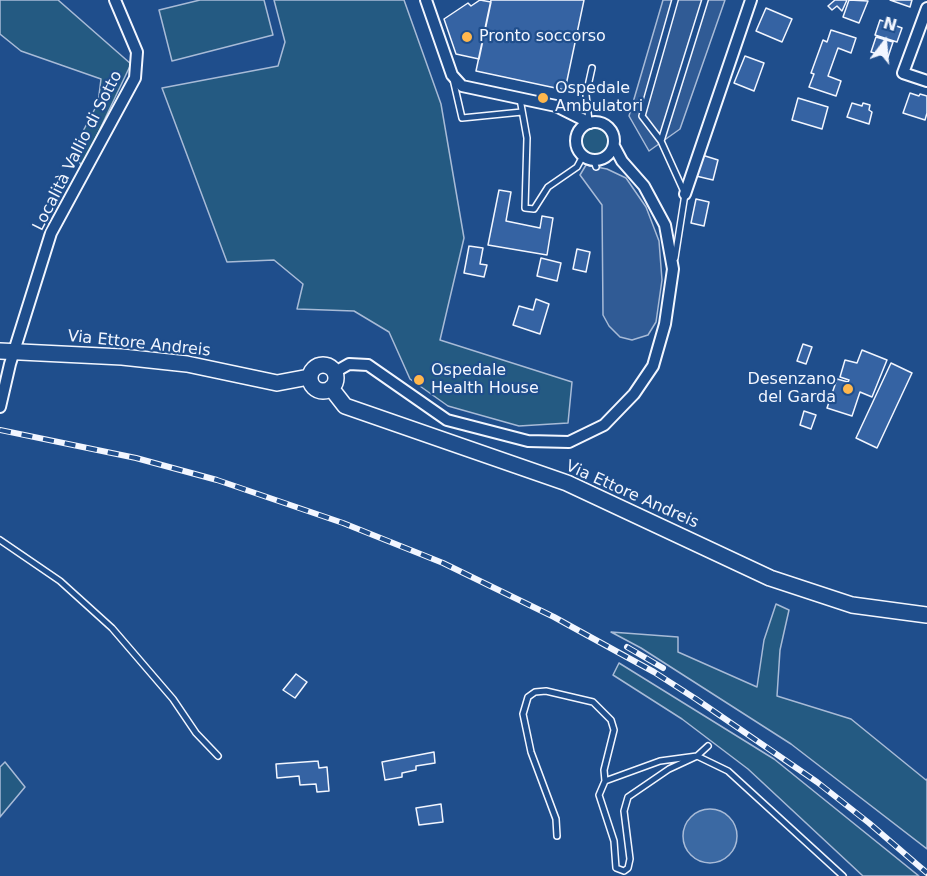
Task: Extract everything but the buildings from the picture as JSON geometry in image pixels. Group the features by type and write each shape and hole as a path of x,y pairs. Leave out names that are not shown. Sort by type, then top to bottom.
{"street":[{"name":"Località Vallio di Sotto","path":"0,407 7,351 51,233 135,78 137,52 115,0"},
{"path":"426,0 452,75 462,86 556,106 590,123"},
{"path":"685,194 751,0"},
{"path":"927,8 903,73 927,81"},
{"path":"573,113 578,132 577,148 583,156 595,164 607,156 614,146"},
{"path":"335,372 349,364 368,365 447,420 528,441 569,442 604,425 634,394 653,366 665,324 673,269 666,225 644,186 622,161 614,146 614,136 607,126 596,122 590,123 578,132"},
{"path":"607,156 622,161"},
{"name":"Via Ettore Andreis","path":"7,351 122,357 188,364 277,383 309,377"},
{"path":"318,365 327,366 335,372 335,383 327,391 316,390 310,382 310,372 318,365"},
{"name":"Via Ettore Andreis","path":"332,388 345,406 567,483 770,578 852,605 927,615"}],"lane":[{"path":"673,269 685,194 661,141 642,116 675,0"},
{"path":"661,141 705,0"},
{"path":"590,123 586,96 592,68"},
{"path":"452,75 462,118 522,112"},
{"path":"520,99 527,138 525,207 534,209 548,187 580,169 583,156"},
{"path":"0,540 60,581 112,628 173,699 196,733 218,756"},
{"path":"557,836 556,819 531,752 523,714 528,697 535,692 546,691 593,702 611,720 614,730 604,770 605,781 599,795 614,841 616,868 624,872 628,868 630,859 624,811 628,797 669,769 697,756 708,746"},
{"path":"605,781 660,761 697,756 728,771 843,876"}],"shaded area":[{"path":"0,0 58,0 131,64 82,167 73,150 98,103 101,79 21,51 0,34"},
{"path":"200,0 264,0 273,35 172,61 159,10"},
{"path":"274,0 404,0 441,104 464,238 440,340 572,382 568,423 519,426 448,406 410,379 389,332 354,311 297,309 303,284 274,260 227,262 162,88 278,66 285,42"},
{"path":"663,0 725,0 680,129 649,151 629,116"},
{"path":"595,127 605,131 609,141 605,151 595,155 585,151 581,141 585,131"},
{"path":"586,165 607,169 626,178 646,207 659,241 662,280 656,322 648,335 632,340 620,337 609,326 603,315 602,205 580,175"},
{"path":"776,604 789,610 780,650 777,696 851,719 927,779 927,849 791,744 641,648 611,632 678,637 678,652 757,687 764,640"},
{"path":"619,663 774,759 919,876 863,876 748,769 682,719 613,675"},
{"path":"5,762 25,787 0,817 0,767"},
{"path":"705,809 715,809 725,813 733,821 737,836 733,851 725,859 715,863 705,863 695,859 687,851 683,841 683,831 687,821 695,813"}],"railway":[{"path":"0,430 136,458 217,480 343,523 443,563 554,617 654,672 817,782 927,873"},
{"path":"627,647 663,668"}],"place":[{"name":"Pronto soccorso","path":"467,37"},
{"name":"Ospedale Ambulatori","path":"543,98"},
{"name":"Ospedale Health House","path":"419,380"},
{"name":"Desenzano del Garda","path":"848,389"}]}
